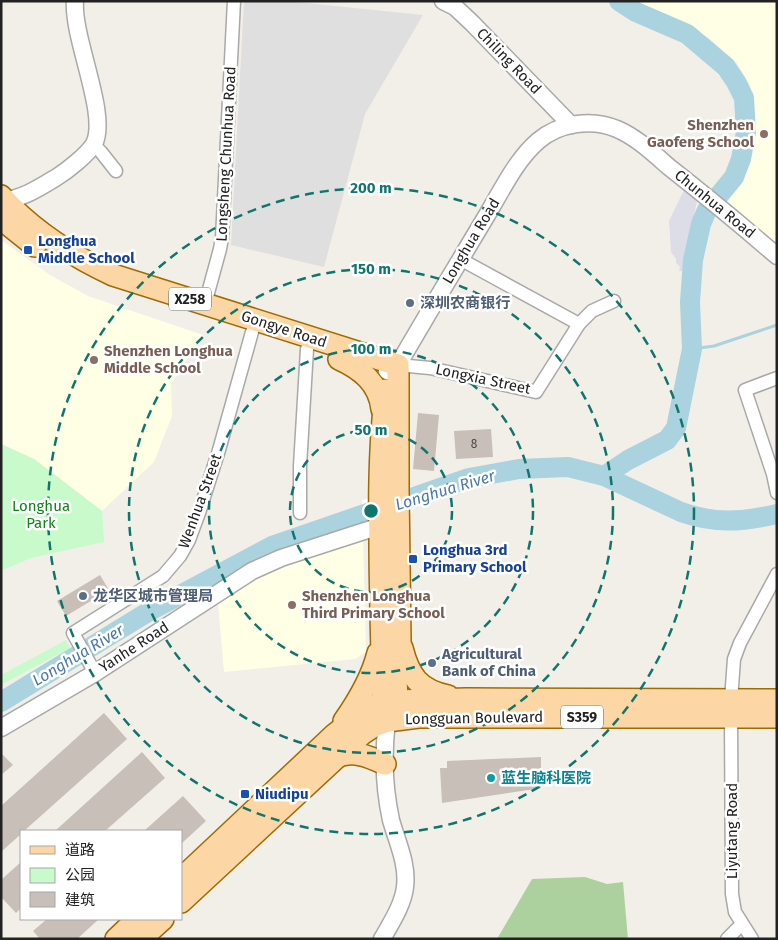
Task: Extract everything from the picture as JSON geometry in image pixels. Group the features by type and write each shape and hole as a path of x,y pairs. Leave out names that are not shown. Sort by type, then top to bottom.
{"main road":[{"name":"Gongye Road","path":"2,204 52,241 91,265 113,275 205,304 392,368"},
{"name":"Gongye Road","path":"2,204 47,255 73,271 107,286 339,359 370,366 392,368"},
{"path":"339,359 354,366 370,379 378,395 389,493"},
{"path":"382,418 392,368"},
{"path":"389,708 396,678 390,642 386,521 389,493 392,368"},
{"path":"390,642 420,684 434,692 466,699"},
{"path":"335,734 353,708 375,664 390,642"},
{"name":"Longguan Boulevard","path":"182,877 335,734 360,714 389,708 466,699 731,708 777,717"},
{"name":"Longguan Boulevard","path":"389,708 419,717 731,708 777,700"},
{"name":"Longguan Boulevard","path":"182,901 334,759 374,726 389,708"},
{"path":"334,759 343,754 357,754 385,764"},
{"path":"116,939 137,920"},
{"path":"141,939 162,920"}],"street":[{"path":"2,204 22,197 61,174 94,144 97,118 92,86 76,24 75,1"},
{"name":"Longsheng Chunhua Road","path":"205,304 222,238 234,1"},
{"name":"Chiling Road","path":"443,1 455,8 472,23 571,125"},
{"name":"Chunhua Road","path":"571,125 585,123 603,124 633,138 719,206 777,256"},
{"name":"Longhua Road","path":"392,368 523,157 539,141 555,130 571,125"},
{"path":"94,144 116,171"},
{"path":"460,260 579,324"},
{"name":"Longxia Street","path":"392,368 430,368 536,392 579,324 592,311 614,301"},
{"name":"Wenhua Street","path":"92,668 73,633 163,576 180,556 189,540 219,450 252,332"},
{"path":"300,513 300,466 307,349"},
{"path":"777,378 745,390 773,474 777,493"},
{"name":"Yanhe Road","path":"1,728 92,668 252,571 281,558 386,521"},
{"name":"Liyutang Road","path":"752,939 735,912 732,894 731,708 734,659 740,643 777,574"},
{"path":"382,939 403,899 406,881 389,808 385,764 389,708"},
{"path":"727,939 742,924"}],"shaded area":[{"path":"244,1 287,1 423,15 365,114 324,267 231,245"},
{"name":"Shenzhen Gaofeng School","path":"638,1 777,1 777,247 727,201 744,181 750,150 753,118 750,85 737,63 709,38 669,20"},
{"path":"684,190 697,200 684,271 679,271 680,267 671,252 669,221"},
{"name":"Shenzhen Longhua Middle School","path":"1,240 50,275 88,296 203,335 171,384 172,416 154,462 102,511 34,459 1,444"},
{"name":"Shenzhen Longhua Third Primary School","path":"363,538 366,652 355,659 224,672 218,602 275,568"}],"green space":[{"name":"Longhua Park","path":"1,444 34,459 102,511 104,542 31,558 1,571"},
{"path":"66,640 70,648 1,685 1,675"},
{"path":"585,877 607,884 623,882 628,939 497,939 532,879"}],"pier":[{"path":"413,486 413,512 362,527 362,500"}],"building":[{"path":"418,413 439,415 434,471 413,469"},
{"path":"491,429 493,457 456,459 454,431"},
{"name":"龙华区城市管理局","path":"100,575 109,590 66,616 57,601"},
{"path":"104,713 127,739 25,830 20,830 20,835 1,852 1,806"},
{"path":"142,752 165,778 106,830 56,830"},
{"path":"1,753 13,765 1,775"},
{"name":"蓝生脑科医院","path":"541,757 541,788 442,803 440,768 447,768 447,761"},
{"path":"183,796 206,821 182,843 182,830 145,830"},
{"path":"20,863 20,909 16,913 1,897 1,880"},
{"path":"46,920 98,920 77,939 40,939 33,931"}],"waterway":[{"path":"604,476 628,460 667,440 676,428 692,349 690,302 693,260 701,224 707,210 734,177 741,159 746,132 744,98 726,67 687,34 636,12 619,1"},
{"path":"692,349 714,346 777,325"},
{"name":"Longhua River","path":"1,702 148,612 272,546 469,478 519,469 568,467 604,476 693,516 717,520 740,520 777,514"}],"place":[{"name":"Shenzhen Gaofeng School","path":"764,134"},
{"name":"Longhua Middle School","path":"28,250"},
{"name":"深圳农商银行","path":"410,303"},
{"name":"Shenzhen Longhua Middle School","path":"94,360"},
{"name":"Longhua 3rd Primary School","path":"413,559"},
{"name":"龙华区城市管理局","path":"83,596"},
{"name":"Shenzhen Longhua Third Primary School","path":"292,605"},
{"name":"Agricultural Bank of China","path":"432,663"},
{"name":"蓝生脑科医院","path":"491,778"},
{"name":"Niudipu","path":"245,794"}]}
